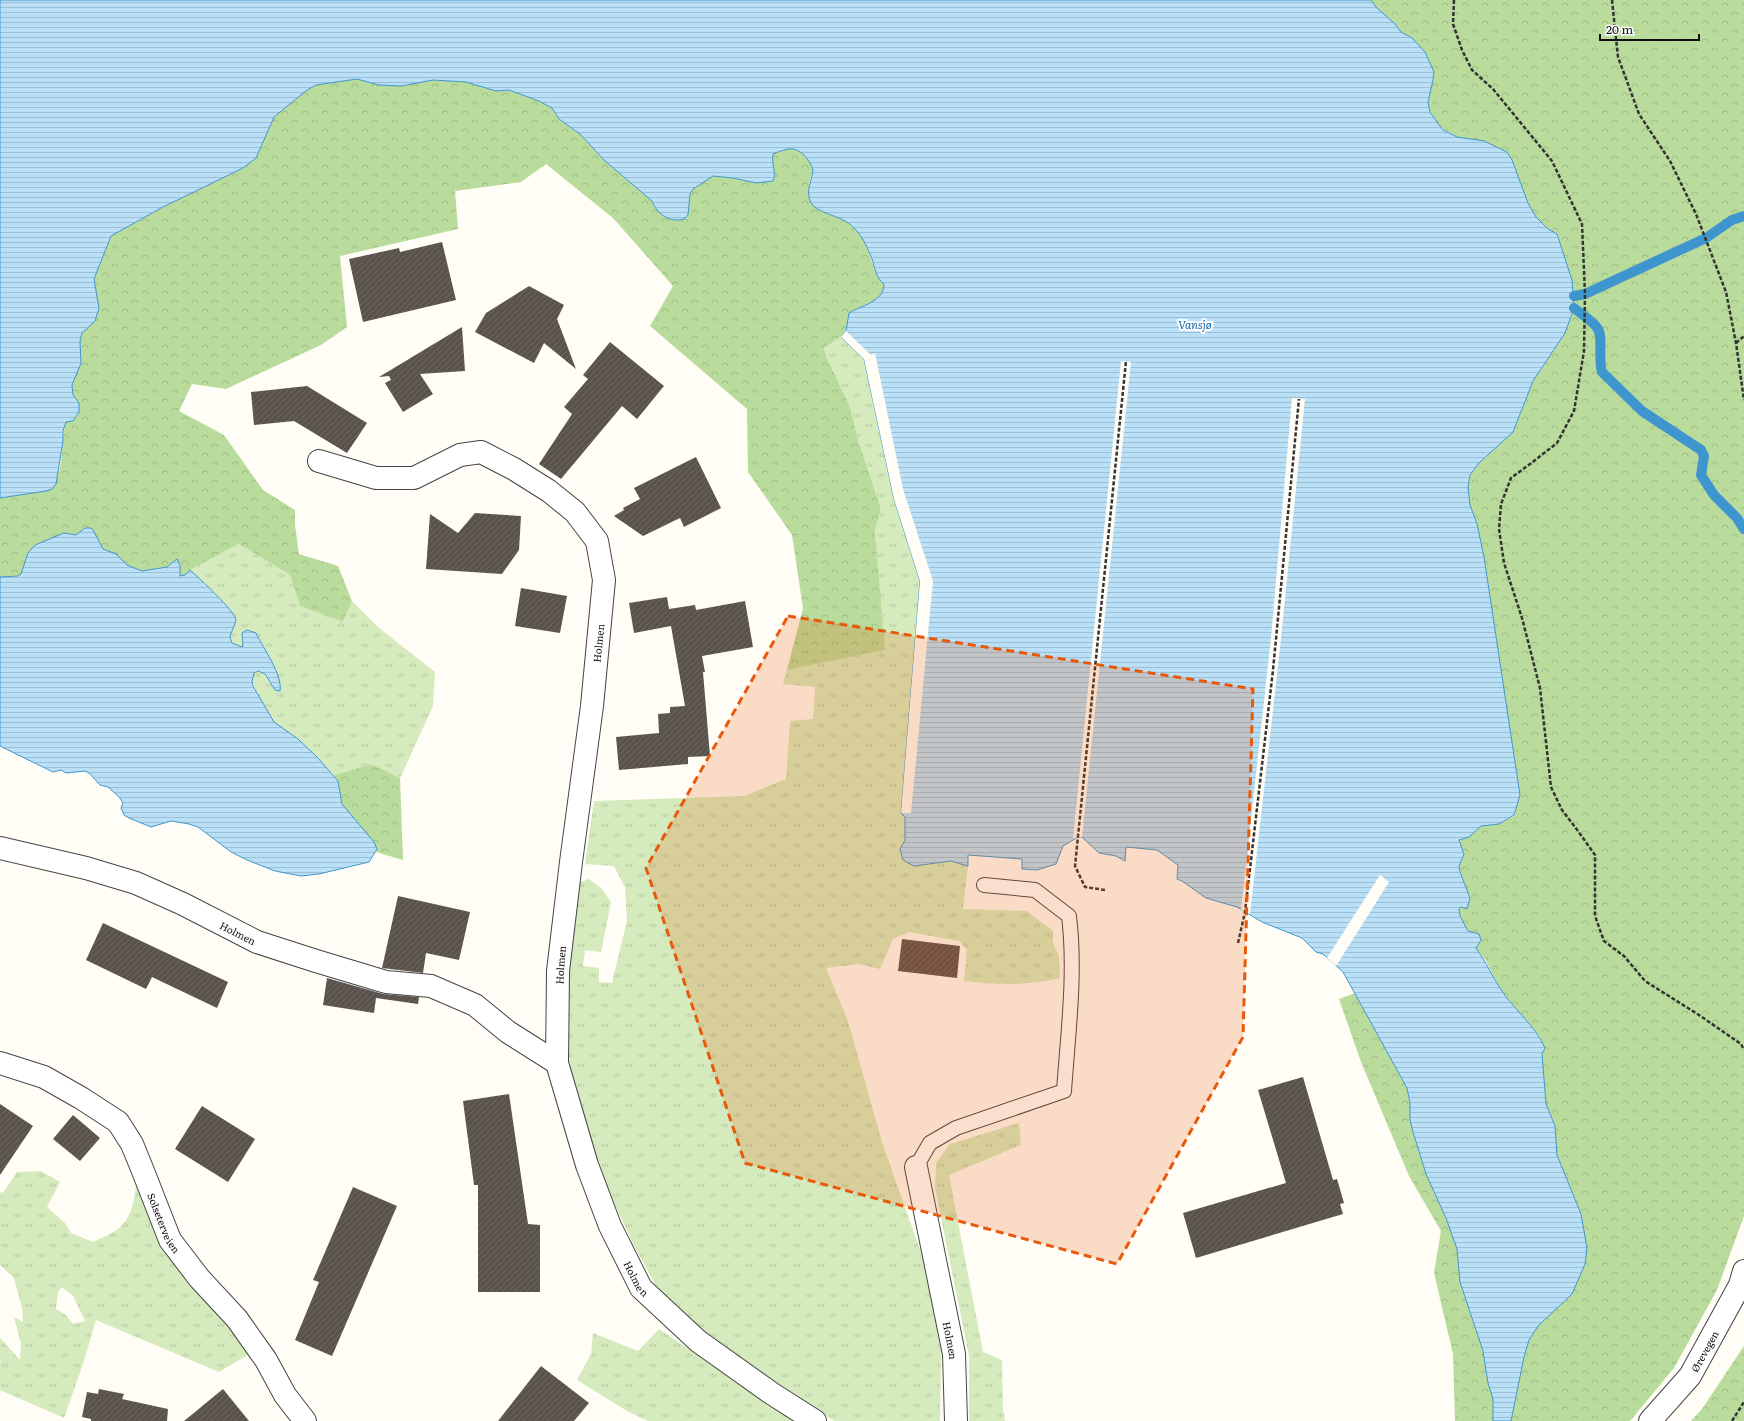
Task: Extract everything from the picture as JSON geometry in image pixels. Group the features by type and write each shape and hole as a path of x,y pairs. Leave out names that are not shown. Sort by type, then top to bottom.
{"street":[{"name":"Holmen","path":"318,461 376,478 414,478 460,455 481,452 514,469 549,491 575,512 597,541 604,580 592,706 558,971 557,1063 587,1165 610,1226 641,1288 698,1341 771,1393 815,1421"},
{"name":"Holmen","path":"0,848 86,868 136,883 183,904 257,942 316,961 386,982 430,986 475,1005 508,1032 557,1063"},
{"name":"Solseterveien","path":"0,1063 44,1077 81,1098 118,1122 132,1144 170,1240 199,1278 237,1320 266,1360 285,1394 305,1421"},
{"name":"Holmen","path":"916,1167 954,1354 956,1421"},
{"name":"Ørevegen","path":"1650,1421 1690,1376 1740,1285 1744,1271"}],"lane":[{"path":"916,1167 930,1143 956,1128 1064,1091 1072,972 1072,935 1069,916 1035,890 984,885"}],"path":[{"path":"1454,0 1453,24 1462,50 1472,70 1493,90 1552,161 1582,224 1585,294 1584,351 1574,411 1557,443 1511,478 1501,504 1498,529 1504,563 1522,618 1540,688 1551,787 1562,810 1595,855 1594,916 1604,941 1624,956 1645,981 1699,1015 1741,1044 1744,1050"},
{"path":"1612,0 1618,57 1639,114 1670,161 1696,214 1726,292 1736,343 1744,400"},
{"path":"1736,343 1744,336"},
{"path":"1105,890 1085,887 1075,866 1126,361"},
{"path":"1238,943 1245,912 1273,670 1299,399"},
{"path":"1732,1421 1744,1402"}],"highlighted area":[{"path":"788,616 1253,689 1243,1037 1117,1264 745,1163 646,868"}],"green space":[{"path":"1371,0 1744,0 1744,1216 1717,1290 1674,1368 1630,1421 1511,1421 1529,1340 1538,1326 1572,1294 1585,1264 1581,1214 1557,1155 1555,1126 1546,1104 1540,1037 1500,989 1485,959 1476,948 1481,940 1469,931 1463,924 1459,909 1461,907 1462,878 1459,866 1464,854 1459,840 1481,826 1499,824 1514,816 1520,795 1484,557 1477,524 1470,505 1468,487 1470,475 1479,463 1513,432 1533,381 1565,333 1574,308 1572,280 1557,234 1548,229 1536,217 1528,203 1512,160 1507,152 1484,141 1457,137 1443,129 1430,111 1428,102 1433,80 1412,38 1401,32"},
{"path":"357,79 379,85 401,86 433,80 466,82 496,91 509,90 539,101 552,108 559,119 580,134 604,160 652,201 655,208 687,215 690,194 693,189 713,176 733,178 774,172 771,161 773,154 786,149 797,150 804,155 810,162 813,170 809,183 809,196 852,226 862,237 868,249 874,269 884,284 883,290 876,299 849,313 845,331 839,338 824,348 827,358 850,407 859,443 881,509 875,531 885,650 787,670 803,608 792,535 748,472 747,409 650,326 673,286 613,218 546,164 521,182 455,191 458,229 340,256 347,327 321,345 226,389 192,384 179,411 224,435 263,490 295,510 295,525 299,554 338,566 352,601 343,622 300,606 290,575 239,544 190,570 186,575 180,576 180,565 174,561 167,567 142,571 127,565 116,554 103,549 93,530 76,535 68,533 35,545 28,553 21,574 18,576 0,577 0,498 46,491 57,476 61,464 63,435 66,422 73,421 79,412 79,403 73,395 72,385 81,363 80,341 82,333 95,321 99,308 94,279 111,236 161,208 243,168 263,141 274,117 307,90 316,85"},
{"path":"841,337 864,359 894,499 920,581 901,813 905,817 905,840 900,849 924,865 951,861 968,866 963,909 1027,911 1053,931 1053,943 1059,956 1060,978 1024,984 964,981 967,950 959,941 909,932 893,939 880,969 859,964 826,968 848,1021 882,1142 924,1261 941,1351 940,1421 834,1421 716,1344 662,1297 632,1242 598,1167 577,1103 567,1046 569,978 576,884 589,879 602,889 611,902 601,952 585,950 583,966 599,968 599,982 612,983 627,921 625,887 614,866 585,864 594,801 744,796 786,779 790,721 813,719 815,687 783,684 787,670 884,650 875,531 881,509 859,443 850,407 827,358 824,348"},
{"path":"239,544 290,575 300,606 343,622 352,601 379,628 435,672 433,706 400,778 372,764 334,775 298,739 274,722 263,705 252,681 254,673 258,671 264,674 271,685 272,663 256,633 242,637 242,648 232,643 230,637 236,620 234,616 216,595 190,570"},
{"path":"372,764 400,778 403,860 376,852 377,849 374,842 342,804 338,781 334,775"},
{"path":"1355,993 1407,1088 1413,1132 1426,1174 1446,1218 1457,1249 1460,1282 1483,1351 1488,1383 1493,1399 1493,1421 1455,1421 1453,1354 1434,1273 1441,1231 1409,1176 1361,1062 1339,999"},
{"path":"1019,1123 1021,1145 949,1175 983,1352 1002,1360 1003,1410 1005,1421 969,1421 969,1356 935,1188 936,1163 950,1144"},
{"path":"41,1171 60,1182 47,1207 66,1224 71,1233 93,1242 118,1229 123,1224 132,1206 137,1178 226,1321 251,1353 219,1372 96,1320 83,1364 64,1418 0,1390 0,1338 20,1360 21,1344 14,1317 23,1322 22,1308 14,1278 0,1265 0,1192 3,1193 17,1172","holes":["62,1287 73,1296 85,1321 73,1324 66,1315 56,1309 58,1292"]},
{"path":"659,1329 795,1421 648,1421 627,1411 577,1380 591,1354 593,1333 638,1351"},
{"path":"1744,1346 1744,1421 1691,1421 1702,1409"}],"water":[{"name":"Vansjø","path":"0,0 1371,0 1401,32 1412,38 1425,52 1434,72 1428,102 1430,112 1443,130 1457,137 1484,141 1507,152 1512,160 1528,203 1536,217 1548,229 1557,234 1572,280 1574,308 1565,333 1533,381 1513,432 1479,463 1470,475 1468,487 1470,505 1477,524 1484,557 1520,795 1514,815 1499,824 1481,826 1469,837 1459,840 1464,854 1459,866 1460,872 1470,898 1467,909 1461,907 1459,909 1460,916 1468,931 1479,934 1481,940 1476,948 1505,996 1530,1024 1545,1048 1542,1054 1546,1104 1555,1126 1557,1155 1581,1214 1587,1248 1585,1264 1572,1294 1538,1326 1529,1340 1511,1421 1493,1421 1493,1399 1488,1383 1483,1351 1460,1282 1457,1249 1446,1218 1426,1174 1410,1120 1410,1103 1407,1088 1343,972 1323,954 1316,952 1302,938 1262,922 1237,907 1206,898 1177,879 1178,865 1157,850 1126,847 1125,861 1116,856 1099,853 1082,837 1078,837 1063,846 1056,864 1037,870 1022,869 1022,859 968,855 968,866 951,861 914,866 903,860 900,849 905,840 905,817 901,813 920,581 894,499 864,359 841,337 846,331 849,313 876,299 883,290 884,284 877,276 866,245 855,229 847,222 818,209 811,203 809,199 809,190 813,170 810,162 804,155 797,150 792,149 786,149 773,154 773,181 756,183 733,178 713,176 693,189 690,194 688,215 684,219 673,220 660,213 652,201 604,160 580,134 559,119 552,108 539,101 509,90 496,91 466,82 433,80 401,86 379,85 357,79 316,85 307,90 274,117 256,158 243,168 161,208 111,236 94,279 99,308 95,321 82,333 80,341 81,363 72,385 73,395 79,403 79,412 73,421 66,422 63,431 63,441 56,484 52,489 46,491 0,498"},
{"path":"85,528 91,528 93,530 103,549 116,554 127,565 142,571 167,567 177,559 180,565 180,576 185,575 190,570 216,595 234,616 236,620 230,637 232,643 242,647 242,633 247,630 256,633 276,670 280,691 275,690 265,674 258,671 254,673 252,681 253,686 274,722 298,739 317,757 338,781 342,804 374,842 377,849 369,862 319,874 301,876 275,871 231,852 198,827 171,821 151,827 129,818 124,815 121,808 123,803 120,798 108,787 100,785 89,773 85,771 66,773 61,770 53,772 0,746 0,577 18,576 21,574 28,553 35,545 64,533 76,535"}],"pier":[{"path":"846,331 871,355 875,353 903,489 933,581 911,813 901,813 920,581 894,499 864,359 841,337"},
{"path":"1121,361 1131,362 1082,837 1073,839"},
{"path":"1292,398 1305,399 1281,639 1250,914 1241,910 1271,638"},
{"path":"1380,875 1389,882 1336,966 1327,958"}],"building":[{"path":"442,242 456,300 363,322 349,259 399,248 400,252"},
{"path":"529,286 564,305 557,319 576,369 544,343 534,363 475,332 486,313"},
{"path":"462,327 465,371 420,374 433,394 403,412 385,383 391,380 389,376 379,377"},
{"path":"610,342 664,386 637,419 622,406 561,479 539,464 572,414 564,407 588,379 583,375"},
{"path":"307,386 367,423 347,453 294,421 254,425 251,392"},
{"path":"696,457 721,508 684,527 680,518 643,536 614,516 624,510 623,508 640,499 634,488"},
{"path":"475,513 521,516 519,550 502,574 426,569 430,514 458,533"},
{"path":"521,588 567,596 560,633 515,626"},
{"path":"667,597 669,609 695,605 696,610 745,601 753,647 702,656 705,672 703,672 710,756 688,757 688,764 619,770 616,737 659,733 658,714 670,713 670,707 685,706 671,626 634,633 629,603"},
{"path":"398,896 470,912 459,960 426,953 423,973 382,968"},
{"path":"103,923 228,982 217,1008 152,977 146,989 86,960"},
{"path":"902,939 960,946 957,978 898,971"},
{"path":"327,978 383,994 419,997 418,1004 376,998 374,1013 323,1005"},
{"path":"1303,1077 1333,1180 1337,1179 1344,1203 1340,1204 1343,1214 1196,1258 1183,1213 1286,1183 1258,1090"},
{"path":"509,1094 528,1224 540,1225 540,1292 478,1292 478,1185 474,1185 463,1101"},
{"path":"0,1104 33,1126 0,1175"},
{"path":"202,1106 255,1139 228,1182 175,1149"},
{"path":"73,1115 100,1138 80,1161 53,1139"},
{"path":"353,1187 397,1206 332,1356 295,1340 319,1282 313,1280"},
{"path":"541,1366 589,1403 574,1421 498,1421"},
{"path":"99,1389 124,1394 122,1399 168,1409 167,1421 91,1421 91,1419 82,1417 87,1392 98,1394"},
{"path":"223,1389 249,1421 184,1421"}],"waterway":[{"path":"1574,296 1585,294 1706,238 1732,220 1744,216"},
{"path":"1574,308 1590,320 1598,329 1600,337 1600,361 1602,372 1642,411 1701,450 1704,456 1701,475 1714,495 1737,518 1744,529"}]}
